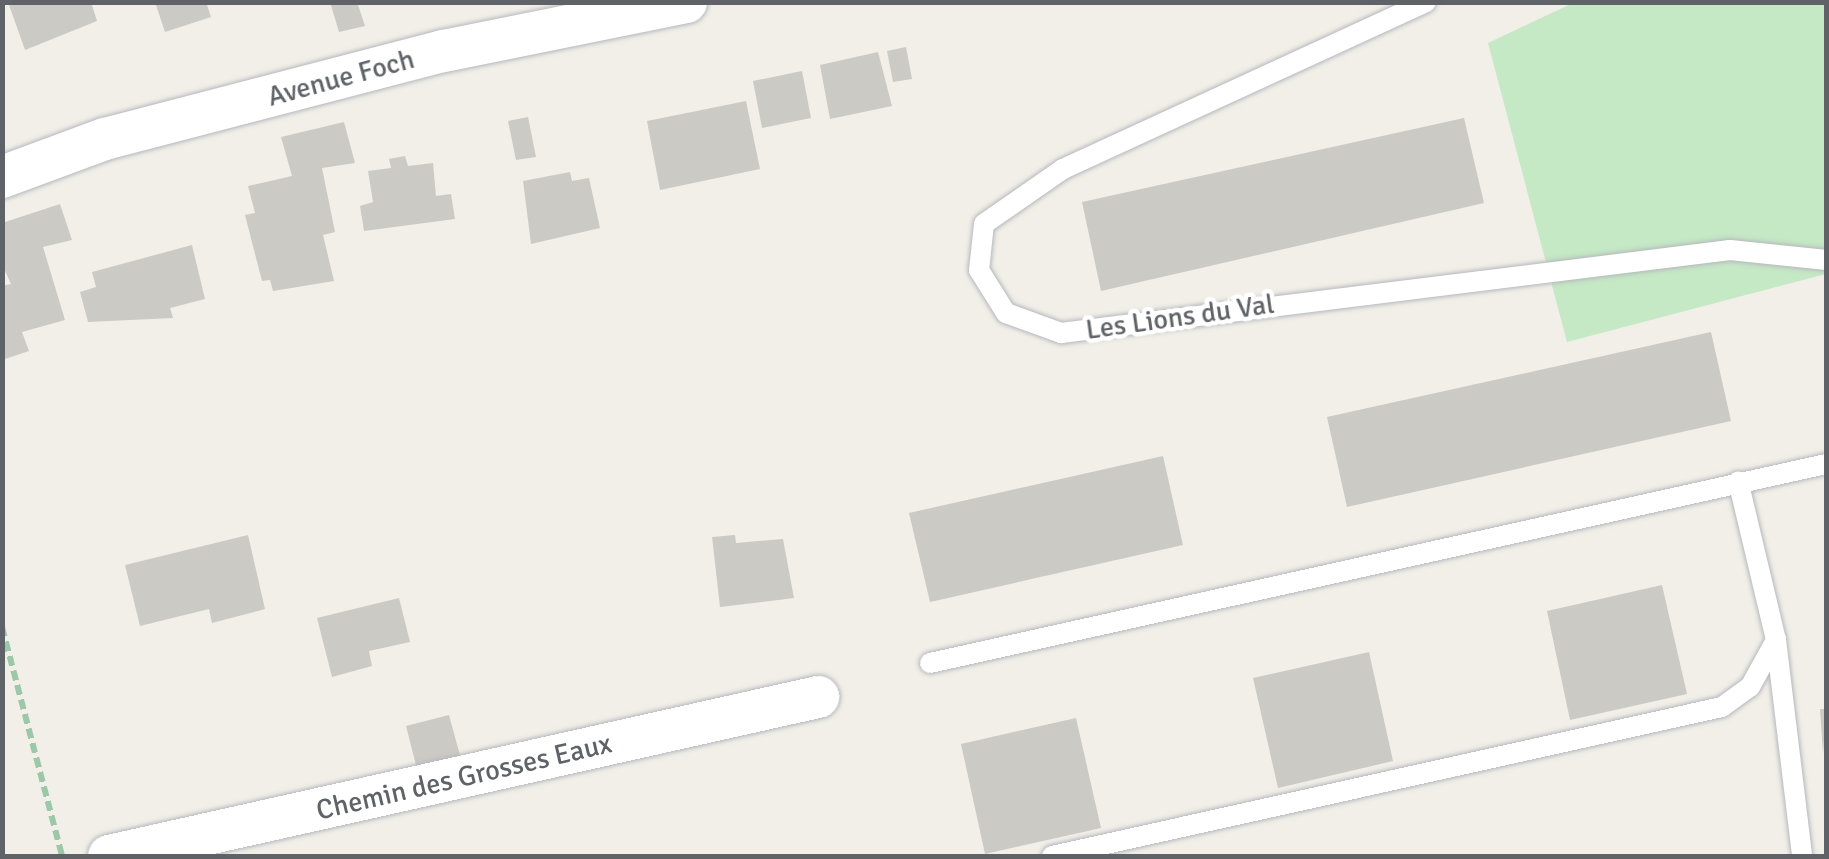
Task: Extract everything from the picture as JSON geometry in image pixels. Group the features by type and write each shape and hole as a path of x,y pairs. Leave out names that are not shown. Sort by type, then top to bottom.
{"street":[{"name":"Avenue Foch","path":"2,177 104,139 444,50 602,10 686,2"},
{"name":"Chemin des Grosses Eaux","path":"109,856 818,697"}],"lane":[{"name":"Les Lions du Val","path":"1426,2 1399,20 1063,169 984,224 979,270 1006,313 1061,333 1711,252 1826,260"},
{"path":"930,664 1826,464"},
{"path":"1738,481 1776,640 1802,856"},
{"path":"1052,856 1722,707 1750,687 1776,640"}],"path":[{"path":"2,627 62,856"}],"green space":[{"path":"1573,3 1826,3 1826,274 1567,342 1488,43"}],"building":[{"path":"8,2 91,2 97,21 25,50"},
{"path":"155,2 206,2 211,17 165,32"},
{"path":"330,2 357,2 365,26 339,32"},
{"path":"906,47 912,79 893,82 887,51"},
{"path":"878,52 892,106 830,119 820,65"},
{"path":"802,71 811,118 762,128 753,81"},
{"path":"746,101 760,169 660,190 647,121"},
{"path":"528,117 536,157 516,160 508,121"},
{"path":"1464,118 1484,203 1101,291 1082,202"},
{"path":"344,122 355,163 322,168 335,232 323,235 334,281 273,291 270,280 262,281 245,215 255,213 248,186 292,176 281,137"},
{"path":"405,156 408,166 433,163 436,196 451,194 455,219 364,231 360,206 373,202 368,171 391,168 389,159"},
{"path":"570,172 572,181 589,178 600,228 531,244 523,181"},
{"path":"60,204 72,240 43,247 65,320 22,332 29,351 2,360 2,286 11,284 2,264 2,223"},
{"path":"192,245 205,299 170,308 173,318 88,322 80,292 96,287 92,272"},
{"path":"1711,332 1731,421 1347,507 1327,417"},
{"path":"1163,456 1183,545 930,602 909,513"},
{"path":"248,535 265,609 212,623 209,609 140,626 125,565"},
{"path":"735,535 736,543 783,539 794,598 720,607 712,537"},
{"path":"1662,585 1687,694 1570,720 1547,611"},
{"path":"399,598 410,642 369,651 372,666 332,677 317,618"},
{"path":"1369,652 1393,761 1278,788 1253,678"},
{"path":"1820,709 1826,709 1823,754"},
{"path":"449,715 461,759 417,769 406,726"},
{"path":"1076,718 1101,828 985,854 961,744"}]}
